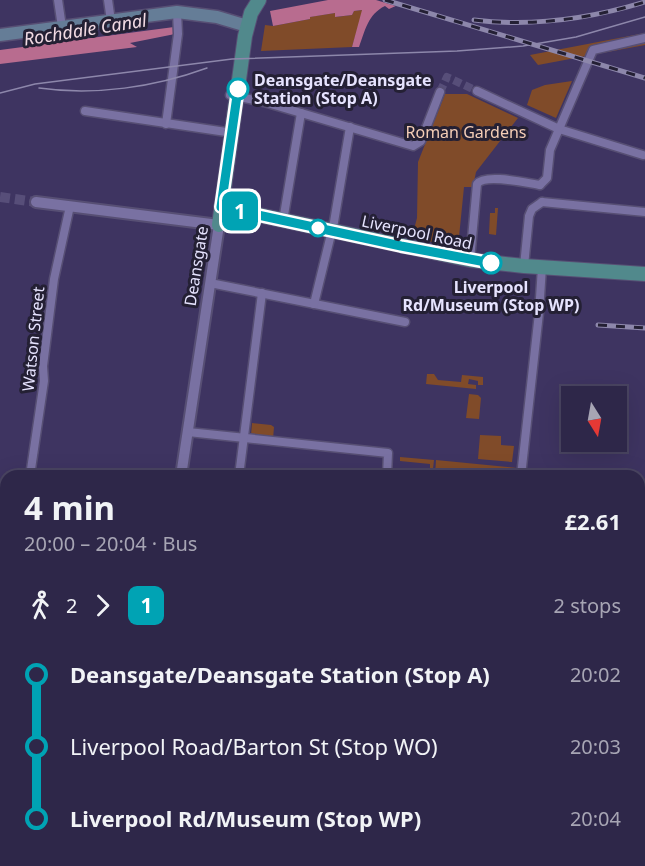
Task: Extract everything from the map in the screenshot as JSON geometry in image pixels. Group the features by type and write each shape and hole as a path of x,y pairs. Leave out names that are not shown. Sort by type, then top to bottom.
{"main road":[{"name":"Deansgate","path":"219,225 233,133 234,96 247,26 251,13 259,0"},
{"path":"0,35 177,12 217,17 247,26"},
{"name":"Liverpool Road","path":"221,207 470,260 645,274"}],"street":[{"path":"58,0 63,27"},
{"path":"108,0 111,21"},
{"path":"166,124 178,34 177,12"},
{"path":"542,202 540,185 546,178 550,150 593,50 645,38"},
{"path":"477,91 559,129 643,156"},
{"path":"234,96 350,127 410,146 421,141 440,92"},
{"path":"85,111 233,133"},
{"path":"283,220 300,113"},
{"path":"314,304 331,231 350,127"},
{"path":"470,260 479,181 496,179 540,185"},
{"path":"36,202 219,225"},
{"path":"524,266 529,216 532,209 542,202 645,212"},
{"name":"Watson Street","path":"31,470 44,381 43,366 54,279 70,206"},
{"name":"Deansgate","path":"182,470 219,225"},
{"path":"522,470 542,267"},
{"path":"210,283 405,322"},
{"path":"240,470 261,293"},
{"path":"188,432 244,440 388,453 387,470"}],"green space":[{"path":"363,10 352,47 261,51 265,25 273,26 335,13 336,17 352,15 354,11"},
{"path":"645,33 645,45 538,65 530,55"},
{"path":"572,81 556,118 527,105 532,90 545,85"},
{"name":"Roman Gardens","path":"445,94 467,94 518,118 476,172 473,187 464,187 459,237 468,239 467,251 412,237 417,218 418,162"},
{"path":"495,208 498,208 496,235 489,234 490,213 495,213"},
{"path":"427,374 434,374 438,380 461,382 462,375 483,377 483,385 478,385 478,381 469,379 468,384 476,385 476,389 426,384"},
{"path":"469,394 478,395 481,398 479,419 466,418"},
{"path":"252,423 274,427 273,439 251,435"},
{"path":"480,435 501,436 501,445 514,446 512,462 478,459"},
{"path":"400,457 434,460 433,469 430,469 430,464 400,461"},
{"path":"436,460 517,468 517,470 435,470"}],"shaded area":[{"path":"328,0 409,0 389,9 385,6 379,9 368,24 359,47 352,47 362,10 354,11 352,15 335,17 335,13 273,26 270,11"},
{"path":"174,27 175,34 130,43 137,47 0,64 0,50"}],"pier":[{"path":"376,0 412,0 399,7"}],"tunnel":[{"path":"440,92 447,77 477,91"},
{"path":"0,197 36,202"}],"tram line":[{"path":"0,93 35,84 232,59 457,51 523,46 576,37 645,17"},
{"path":"39,88 82,91 124,88 167,80 207,68"}],"railway":[{"path":"385,0 645,78"},
{"path":"474,20 517,23 560,20 603,13 645,2"},
{"path":"598,325 645,328"}],"bus line":[{"name":"1","path":"238,89 221,207 491,263"}],"place":[{"name":"Deansgate/Deansgate Station (Stop A)","path":"238,89"},
{"name":"Liverpool Rd/Museum (Stop WP)","path":"491,263"}],"water label":[{"name":"Rochdale Canal","path":"85,29"}]}
